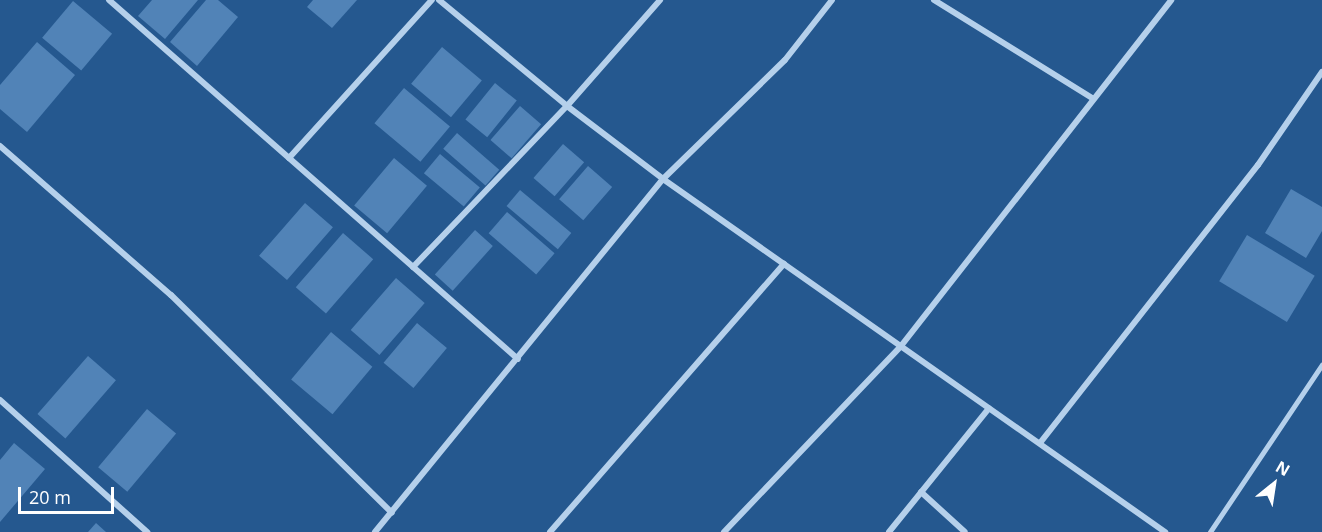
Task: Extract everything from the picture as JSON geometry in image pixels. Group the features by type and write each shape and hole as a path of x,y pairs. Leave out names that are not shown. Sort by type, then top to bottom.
{"street":[{"path":"109,0 518,359"},
{"path":"289,158 432,0"},
{"path":"439,0 567,106 663,178 1165,532"},
{"path":"413,267 567,106 660,0"},
{"path":"375,532 663,178 785,60 832,0"},
{"path":"934,0 1092,98"},
{"path":"724,532 901,346 1092,98 1171,0"},
{"path":"1040,443 1258,165 1322,72"},
{"path":"0,146 171,295 392,513"},
{"path":"550,532 784,264"},
{"path":"0,400 147,532"},
{"path":"890,532 989,408"},
{"path":"921,492 965,532"}],"lane":[{"path":"1210,532 1322,365"}],"building":[{"path":"152,0 198,0 165,39 138,16"},
{"path":"206,0 218,0 238,17 197,66 170,42"},
{"path":"313,0 357,0 332,28 307,7"},
{"path":"73,1 112,34 81,71 42,38"},
{"path":"37,42 75,75 27,132 0,109 0,85"},
{"path":"442,47 482,80 451,117 411,84"},
{"path":"495,83 517,101 487,137 465,120"},
{"path":"404,88 450,127 420,162 374,123"},
{"path":"520,106 541,124 512,158 490,140"},
{"path":"457,133 499,170 485,186 443,149"},
{"path":"563,144 584,162 555,196 533,178"},
{"path":"440,154 480,187 464,207 424,173"},
{"path":"394,158 427,186 387,233 354,205"},
{"path":"588,166 612,187 583,220 559,199"},
{"path":"1291,189 1322,207 1322,231 1306,258 1265,233"},
{"path":"520,190 571,233 558,249 507,206"},
{"path":"305,203 333,227 287,280 259,256"},
{"path":"507,212 555,253 536,274 489,233"},
{"path":"475,230 493,246 453,291 435,275"},
{"path":"343,233 373,259 326,314 296,287"},
{"path":"1247,235 1315,276 1287,322 1219,281"},
{"path":"396,278 425,303 379,355 351,330"},
{"path":"417,323 447,348 413,388 384,363"},
{"path":"331,332 372,367 333,414 291,379"},
{"path":"88,356 116,380 65,438 37,414"},
{"path":"147,409 176,433 127,492 98,467"},
{"path":"14,443 45,469 0,522 0,460"},
{"path":"96,523 106,532 88,532"}]}
